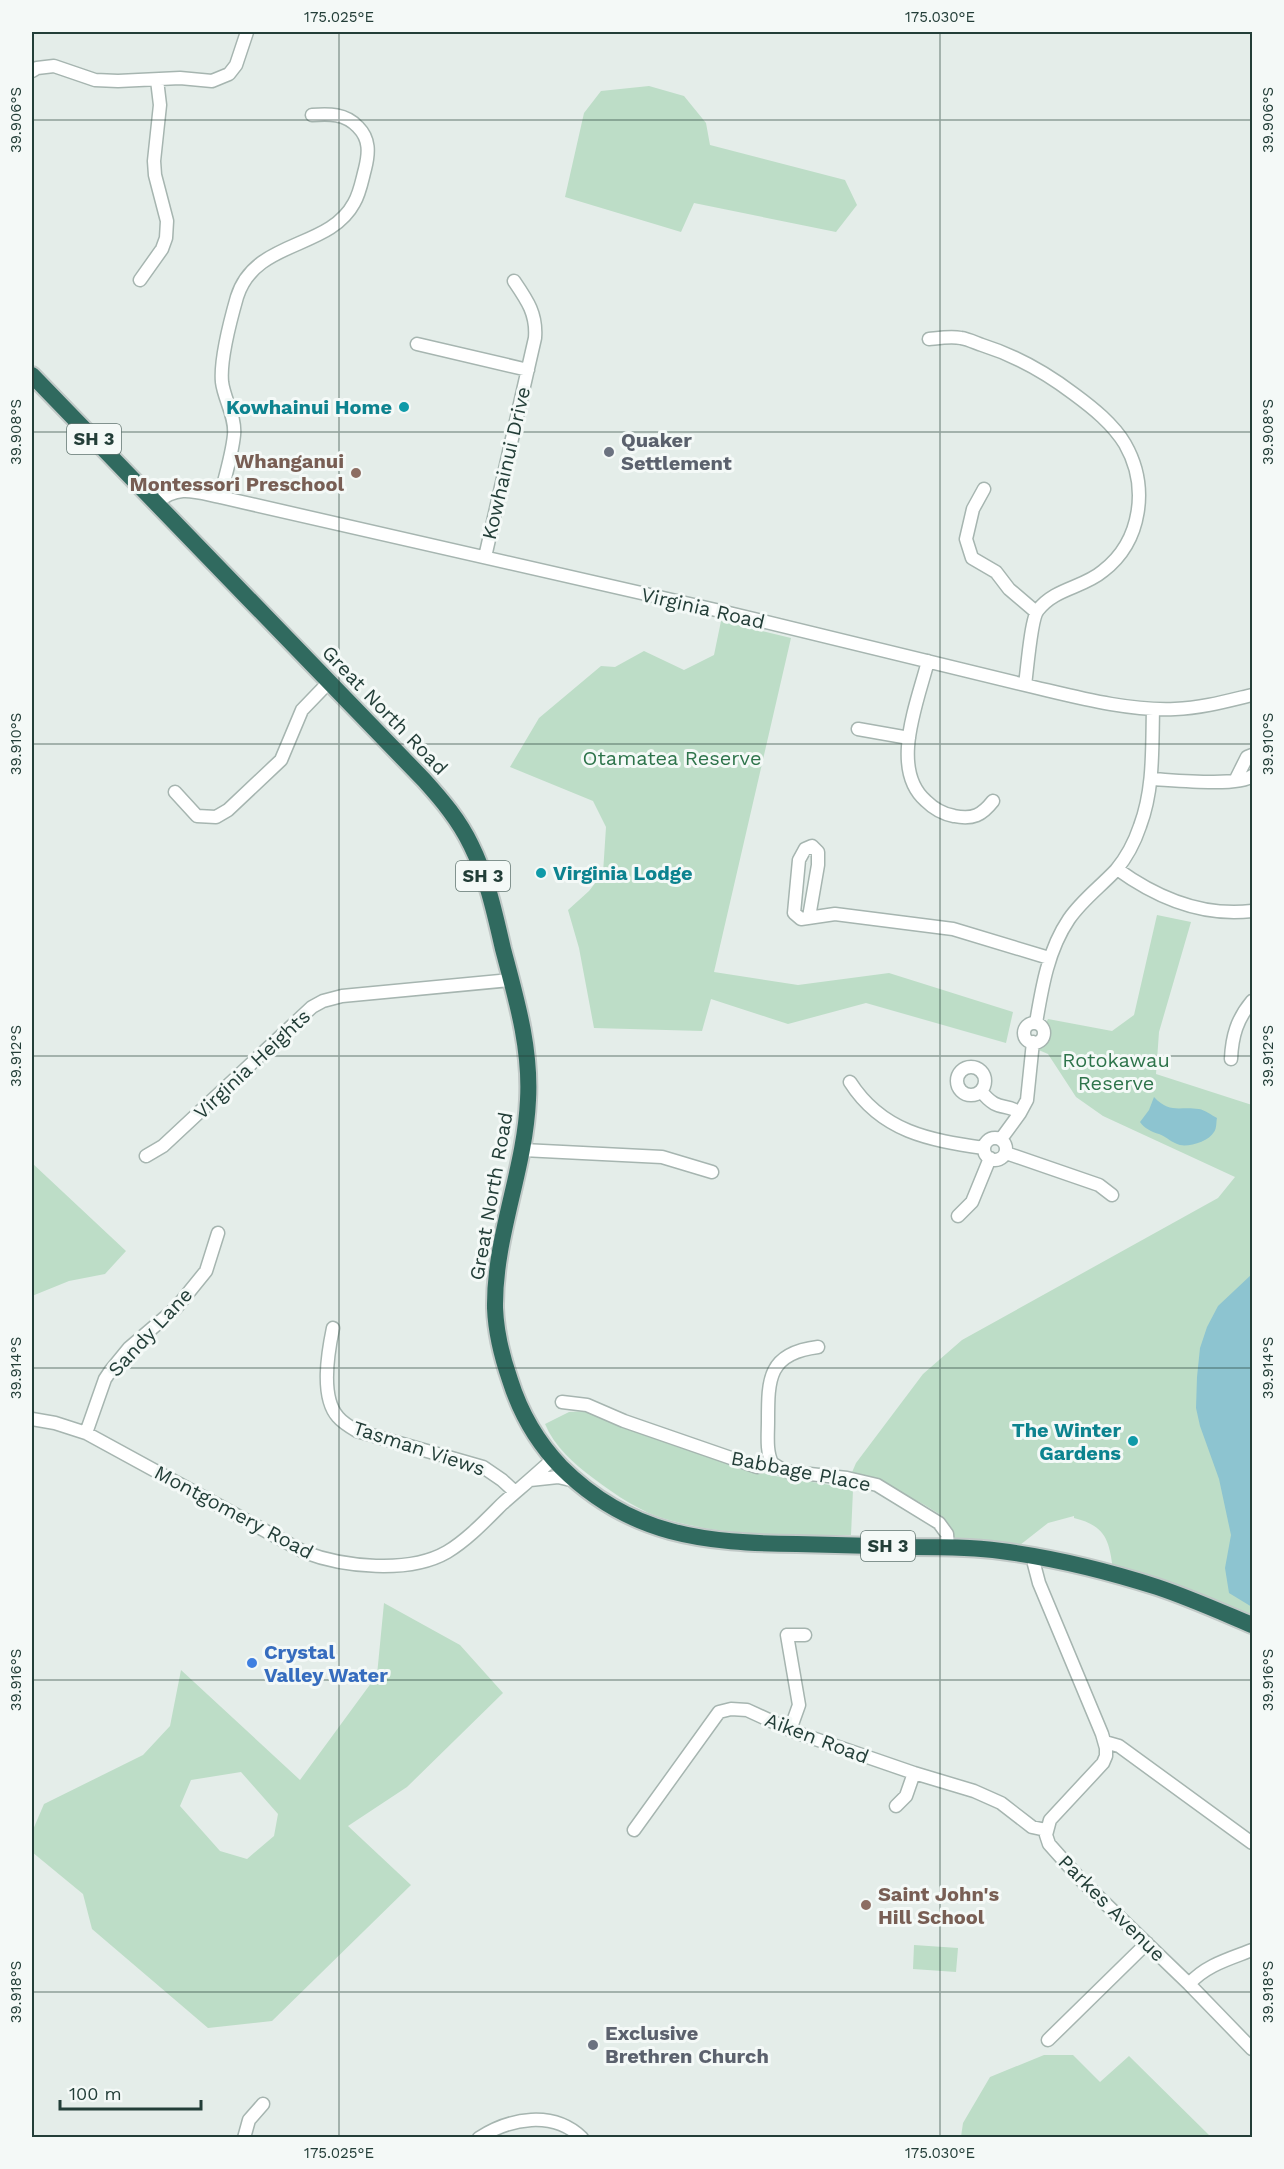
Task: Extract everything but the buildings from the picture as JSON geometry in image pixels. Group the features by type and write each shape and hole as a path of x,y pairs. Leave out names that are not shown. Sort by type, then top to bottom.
{"highway":[{"name":"Great North Road","path":"32,375 424,780 458,821 472,846 482,871 511,980 522,1025 528,1073 523,1150 499,1255 496,1281 496,1324 514,1393 525,1419 553,1459 576,1482 611,1507 638,1520 691,1537 741,1543 948,1547 1034,1556 1157,1587 1252,1625"}],"street":[{"path":"32,71 37,68 54,66 95,80 180,78 212,81 229,74 236,65 247,32"},
{"path":"140,280 162,249 166,238 167,221 155,175 154,161 160,105 158,80"},
{"path":"220,497 234,433 232,416 222,380 222,365 238,296 244,281 253,268 267,259 331,227 344,217 353,205 368,158 365,136 358,126 346,117 332,114 312,116"},
{"name":"Kowhainui Drive","path":"485,557 535,338 534,317 530,304 514,281"},
{"path":"929,339 961,337 1012,355 1057,381 1099,412 1125,443 1138,471 1137,519 1127,545 1105,570 1090,580 1067,588 1048,599 1036,612 1025,685"},
{"name":"Kowhainui Drive","path":"417,344 528,370"},
{"path":"984,489 973,508 966,539 972,558 996,572 1009,589 1036,612"},
{"name":"Virginia Road","path":"157,503 174,491 189,491 220,497 1093,700 1152,709 1196,708 1252,695"},
{"path":"928,661 909,738 907,756 911,778 921,797 932,807 946,814 973,817 985,812 993,801"},
{"path":"175,792 197,816 216,817 228,810 281,760 302,710 328,682"},
{"path":"1000,1139 1020,1113 1029,1092 1033,1042 1027,1039 1024,1033 1027,1026 1036,1023 1049,958 1057,939 1085,899 1117,868 1140,828 1147,806 1151,778 1152,709"},
{"path":"858,729 909,738"},
{"path":"1235,781 1247,757 1252,755"},
{"path":"1151,778 1228,782 1246,781 1252,776"},
{"path":"810,912 818,865 818,852 812,846 805,849 800,860 794,913 801,919 810,912 953,929 1049,958"},
{"path":"1117,868 1140,885 1171,901 1210,910 1252,911"},
{"name":"Virginia Heights","path":"146,1156 163,1146 312,1007 322,1001 342,996 511,980"},
{"path":"1231,1059 1235,1028 1252,1001"},
{"path":"850,1082 866,1104 904,1131 954,1143 999,1159 1006,1153"},
{"path":"981,1091 996,1106 1015,1109 1020,1113"},
{"path":"958,1216 972,1202 989,1140 1000,1139 1005,1143 1006,1153"},
{"path":"523,1150 662,1157 712,1172"},
{"path":"1006,1153 1099,1185 1112,1195"},
{"name":"Sandy Lane","path":"86,1433 105,1379 129,1348 176,1308 206,1271 218,1233"},
{"name":"Tasman Views","path":"333,1328 327,1353 328,1395 331,1407 345,1424 357,1431 483,1467 515,1492"},
{"path":"772,1463 768,1451 770,1378 783,1359 806,1348 818,1347"},
{"name":"Babbage Place","path":"562,1402 587,1405 624,1421 757,1467 772,1463 791,1472 847,1478 877,1485 939,1523 947,1534 948,1547"},
{"name":"Montgomery Road","path":"32,1419 86,1433 304,1552 350,1565 406,1564 446,1553 553,1459"},
{"path":"529,1480 558,1477 576,1482"},
{"path":"1034,1556 1039,1583 1105,1742 1106,1756 1103,1763 1052,1816 1046,1830"},
{"path":"790,1730 799,1705 787,1635 805,1635"},
{"name":"Aiken Road","path":"634,1830 720,1712 730,1709 747,1710 790,1730 988,1797 1001,1803 1026,1824 1046,1830"},
{"path":"1105,1742 1119,1746 1252,1843"},
{"path":"896,1806 906,1796 914,1773"},
{"name":"Parkes Avenue","path":"1046,1830 1049,1844 1059,1857 1252,2049"},
{"path":"1048,2040 1147,1943"},
{"path":"1189,1984 1201,1971 1252,1950"},
{"path":"244,2138 249,2120 263,2104"},
{"path":"479,2138 504,2125 537,2120 559,2122 576,2131 582,2138"}],"green space":[{"path":"649,86 684,96 706,123 710,145 845,180 857,205 836,232 694,203 681,232 565,197 584,113 601,91"},
{"name":"Otamatea Reserve","path":"721,621 791,638 714,972 798,985 889,973 1013,1012 1006,1043 866,1003 788,1024 711,999 702,1031 594,1028 579,948 568,910 589,891 603,873 606,827 593,801 510,767 539,718 601,666 615,667 644,651 684,670 714,655"},
{"name":"Rotokawau Reserve","path":"1157,915 1191,922 1159,1032 1156,1074 1252,1105 1252,1618 1113,1569 1110,1550 1104,1536 1093,1525 1074,1518 1074,1516 1048,1523 1020,1545 946,1537 942,1516 930,1508 898,1492 850,1477 856,1463 923,1374 962,1340 1218,1198 1235,1177 1103,1116 1076,1097 1048,1054 1034,1048 1048,1019 1112,1031 1134,1015"},
{"path":"32,1163 126,1251 105,1274 69,1281 32,1296"},
{"path":"586,1411 769,1475 849,1488 853,1490 851,1535 783,1535 714,1530 691,1526 649,1513 620,1497 579,1467 559,1447 545,1424 569,1412"},
{"path":"384,1603 460,1645 503,1693 407,1787 348,1826 411,1885 272,2021 208,2028 92,1929 83,1894 32,1852 32,1832 44,1804 143,1755 170,1726 181,1670 300,1780 377,1675","holes":["241,1772 278,1814 274,1836 247,1859 220,1851 180,1806 191,1780"]},
{"path":"914,1945 958,1948 956,1972 913,1969"},
{"path":"1044,2055 1073,2055 1100,2082 1129,2056 1211,2137 961,2137 963,2123 990,2077"}],"water":[{"path":"1154,1097 1165,1106 1206,1111 1217,1118 1215,1130 1204,1141 1184,1145 1148,1130 1140,1122 1149,1110"},
{"path":"1252,1274 1252,1607 1229,1593 1225,1568 1231,1535 1219,1479 1196,1408 1200,1348 1207,1327 1218,1306"}],"place":[{"name":"Kowhainui Home","path":"404,407"},
{"name":"Quaker Settlement","path":"609,452"},
{"name":"Whanganui Montessori Preschool","path":"356,473"},
{"name":"Virginia Lodge","path":"541,873"},
{"name":"The Winter Gardens","path":"1133,1441"},
{"name":"Crystal Valley Water","path":"252,1663"},
{"name":"Saint John's Hill School","path":"866,1905"},
{"name":"Exclusive Brethren Church","path":"593,2045"}]}
